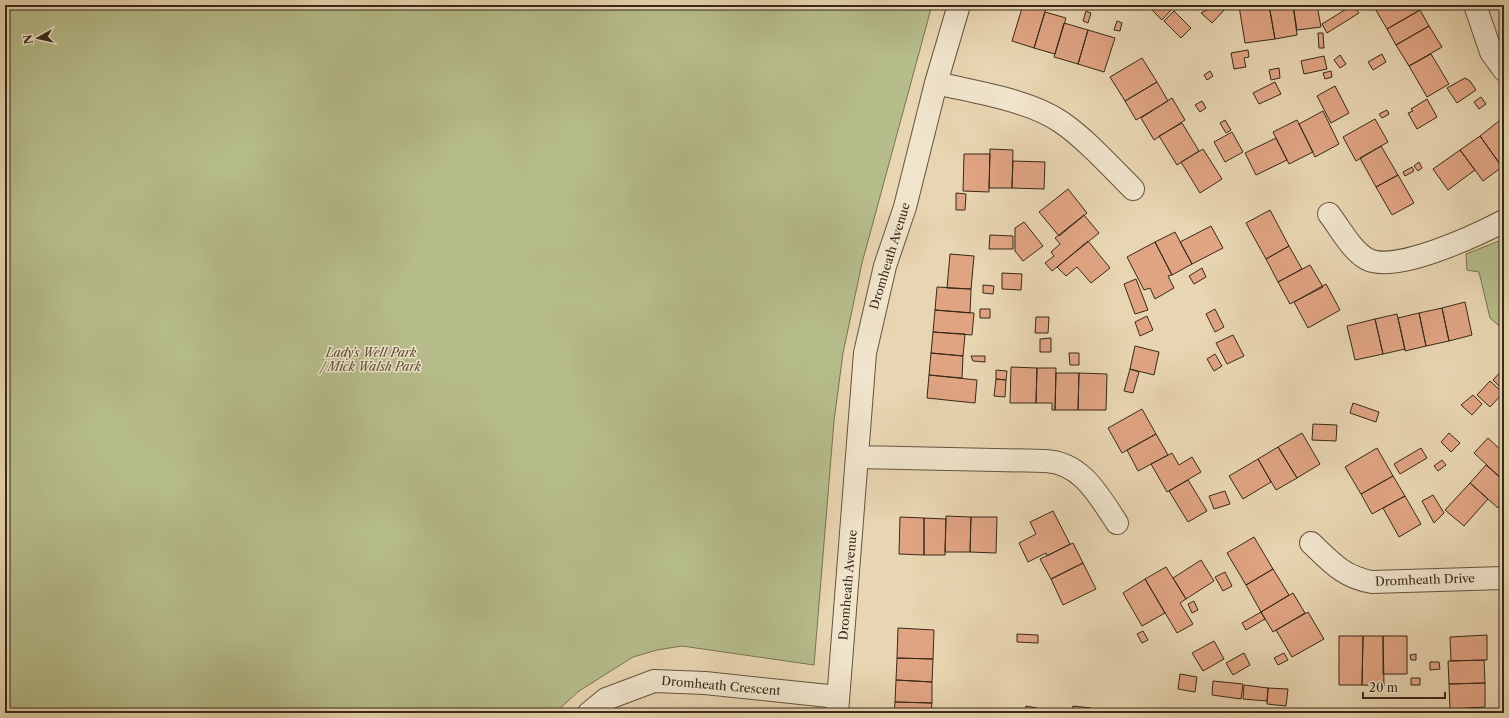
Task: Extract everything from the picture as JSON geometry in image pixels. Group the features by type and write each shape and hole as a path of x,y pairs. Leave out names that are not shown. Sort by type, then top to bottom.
{"street":[{"name":"Dromheath Avenue","path":"838,705 865,353 885,266 905,207 936,83 959,5"},
{"path":"1475,5 1491,52 1504,70"},
{"path":"936,83 999,98 1034,109 1061,122 1133,189"},
{"path":"1329,214 1355,249 1367,259 1383,263 1412,258 1454,243 1504,222"},
{"path":"857,457 1046,461 1064,463 1085,478 1117,523"},
{"name":"Dromheath Drive","path":"1311,543 1344,573 1358,580 1372,582 1504,578"},
{"name":"Dromheath Crescent","path":"589,713 606,699 654,681 705,683 838,705"}],"green space":[{"name":"Lady's Well Park / Mick Walsh Park","path":"5,5 932,5 862,263 843,353 834,421 814,665 682,646 657,650 633,657 579,691 555,713 5,713"},
{"path":"1504,239 1504,330 1490,318 1479,272 1467,270 1466,254"}],"building":[{"path":"1023,5 1047,5 1034,48 1012,41"},
{"path":"1156,5 1165,5 1171,10 1162,20 1152,10"},
{"path":"1217,5 1223,5 1226,8 1212,23 1201,13"},
{"path":"1269,5 1275,39 1245,43 1239,6"},
{"path":"1269,5 1293,5 1297,35 1275,39"},
{"path":"1293,5 1317,5 1321,27 1297,30"},
{"path":"1353,5 1359,13 1327,33 1322,24"},
{"path":"1379,5 1417,5 1420,10 1387,29 1374,7"},
{"path":"1420,10 1429,26 1396,45 1387,29"},
{"path":"1086,11 1091,13 1088,23 1083,21"},
{"path":"1174,11 1191,28 1181,38 1164,21"},
{"path":"1045,12 1066,18 1055,54 1034,48"},
{"path":"1117,21 1122,23 1120,31 1114,30"},
{"path":"1064,23 1088,30 1078,64 1054,57"},
{"path":"1429,26 1442,47 1409,66 1396,45"},
{"path":"1088,30 1115,38 1104,72 1078,64"},
{"path":"1318,33 1323,33 1324,48 1319,48"},
{"path":"1248,50 1249,57 1244,58 1246,67 1234,69 1231,53"},
{"path":"1382,54 1386,62 1373,70 1368,62"},
{"path":"1431,54 1449,84 1427,97 1409,66"},
{"path":"1340,55 1346,64 1340,68 1334,60"},
{"path":"1324,56 1327,69 1304,74 1301,61"},
{"path":"1142,58 1157,82 1125,101 1110,77"},
{"path":"1279,68 1280,78 1271,80 1269,70"},
{"path":"1210,71 1213,76 1207,80 1204,75"},
{"path":"1331,71 1332,77 1325,79 1323,73"},
{"path":"1465,78 1470,81 1476,90 1457,103 1447,88"},
{"path":"1157,82 1168,101 1136,120 1125,101"},
{"path":"1275,82 1281,94 1259,104 1253,93"},
{"path":"1335,86 1349,113 1331,123 1317,96"},
{"path":"1481,97 1486,104 1479,109 1474,102"},
{"path":"1172,98 1185,120 1154,140 1141,118"},
{"path":"1427,99 1437,117 1417,129 1408,113 1413,111 1411,109"},
{"path":"1202,101 1206,108 1200,112 1195,105"},
{"path":"1387,110 1389,114 1382,118 1379,114"},
{"path":"1323,111 1339,144 1315,157 1299,124"},
{"path":"1375,119 1388,142 1356,161 1343,137"},
{"path":"1225,120 1231,130 1226,133 1220,123"},
{"path":"1297,120 1313,152 1289,164 1273,132"},
{"path":"1499,121 1504,128 1504,165 1502,167 1480,136"},
{"path":"1182,123 1199,151 1177,165 1159,136"},
{"path":"1232,132 1243,152 1225,162 1214,142"},
{"path":"1480,136 1502,167 1483,181 1460,150"},
{"path":"1276,138 1287,160 1256,175 1245,153"},
{"path":"1381,146 1398,175 1376,187 1360,158"},
{"path":"990,149 1013,150 1012,188 989,188"},
{"path":"1203,149 1222,179 1200,193 1181,162"},
{"path":"1460,150 1475,170 1448,190 1433,169"},
{"path":"964,154 990,154 989,192 963,191"},
{"path":"1013,161 1045,162 1044,189 1012,188"},
{"path":"1419,162 1422,168 1418,171 1414,166"},
{"path":"1412,167 1414,171 1405,176 1403,172"},
{"path":"1398,175 1414,203 1392,215 1376,187"},
{"path":"1068,189 1087,213 1059,236 1039,212"},
{"path":"956,193 966,194 965,210 956,210"},
{"path":"1270,210 1289,246 1266,259 1246,223"},
{"path":"1084,215 1099,233 1052,271 1045,263 1054,256 1051,252 1060,244 1055,238"},
{"path":"1024,222 1043,246 1023,261 1015,251 1015,228"},
{"path":"1211,226 1223,248 1192,264 1180,242"},
{"path":"1175,232 1192,264 1172,275 1155,242"},
{"path":"990,235 1013,236 1013,249 989,249"},
{"path":"1088,241 1110,268 1091,283 1077,267 1066,276 1057,267"},
{"path":"1155,242 1172,275 1168,276 1174,288 1155,299 1150,288 1144,290 1127,257"},
{"path":"1289,246 1302,269 1278,282 1266,259"},
{"path":"950,254 974,256 971,289 947,288"},
{"path":"1310,265 1323,287 1290,304 1278,282"},
{"path":"1202,268 1206,277 1194,284 1189,276"},
{"path":"1002,273 1022,274 1021,290 1002,289"},
{"path":"1136,279 1148,310 1135,314 1124,284"},
{"path":"1326,284 1340,310 1308,328 1294,302"},
{"path":"983,285 994,286 993,294 983,293"},
{"path":"937,287 971,289 970,313 935,310"},
{"path":"1465,302 1472,335 1449,341 1442,308"},
{"path":"1442,308 1449,341 1426,346 1419,313"},
{"path":"980,309 990,309 990,318 980,318"},
{"path":"1215,309 1224,327 1215,332 1206,314"},
{"path":"935,310 974,313 972,335 933,332"},
{"path":"1419,313 1426,346 1405,351 1398,318"},
{"path":"1397,314 1405,349 1383,354 1375,319"},
{"path":"1147,316 1153,330 1140,336 1135,322"},
{"path":"1036,317 1049,317 1048,333 1035,333"},
{"path":"1375,319 1383,354 1355,360 1347,326"},
{"path":"933,332 965,334 963,356 931,353"},
{"path":"1233,335 1244,356 1227,364 1216,343"},
{"path":"1051,338 1051,352 1040,352 1040,339"},
{"path":"1135,346 1159,352 1154,375 1130,369"},
{"path":"931,353 963,356 962,378 929,375"},
{"path":"1069,353 1079,353 1079,365 1070,365"},
{"path":"1215,354 1222,366 1214,371 1207,359"},
{"path":"971,356 985,356 985,362 973,361"},
{"path":"1011,367 1037,368 1036,403 1010,403"},
{"path":"1037,368 1056,368 1055,410 1052,410 1052,403 1036,403"},
{"path":"1504,368 1504,391 1493,380"},
{"path":"1130,369 1139,372 1133,393 1124,391"},
{"path":"996,370 1007,371 1006,380 996,379"},
{"path":"1056,373 1079,373 1078,410 1055,410"},
{"path":"1079,373 1107,374 1106,410 1078,410"},
{"path":"929,375 977,380 975,403 927,398"},
{"path":"996,379 1006,380 1005,397 994,396"},
{"path":"1490,381 1503,393 1490,407 1477,395"},
{"path":"1473,395 1482,404 1472,415 1461,405"},
{"path":"1353,403 1379,412 1376,422 1350,413"},
{"path":"1142,409 1156,434 1122,453 1108,428"},
{"path":"1313,424 1337,425 1336,441 1312,440"},
{"path":"1302,433 1320,464 1297,478 1278,447"},
{"path":"1449,433 1460,443 1451,452 1441,442"},
{"path":"1156,434 1168,455 1138,471 1127,450"},
{"path":"1488,438 1504,453 1504,481 1474,453"},
{"path":"1278,447 1297,478 1276,490 1258,459"},
{"path":"1377,448 1393,476 1361,494 1345,467"},
{"path":"1421,448 1427,458 1400,474 1394,464"},
{"path":"1172,453 1179,465 1192,457 1201,472 1167,492 1151,464"},
{"path":"1258,459 1271,482 1243,499 1229,476"},
{"path":"1442,460 1446,465 1438,471 1434,466"},
{"path":"1486,465 1504,481 1504,501 1498,508 1470,483"},
{"path":"1393,476 1405,496 1372,514 1361,494"},
{"path":"1188,480 1207,511 1188,522 1169,491"},
{"path":"1470,483 1488,499 1464,526 1445,510"},
{"path":"1225,491 1230,504 1214,509 1209,496"},
{"path":"1433,495 1444,513 1434,523 1422,501"},
{"path":"1405,496 1421,524 1399,537 1383,508"},
{"path":"1053,511 1070,544 1047,556 1046,553 1028,562 1019,543 1036,534 1030,522"},
{"path":"946,516 971,517 970,552 945,552"},
{"path":"900,517 924,518 924,555 899,554"},
{"path":"971,517 997,517 996,553 970,552"},
{"path":"924,518 946,519 945,555 924,555"},
{"path":"1254,537 1273,569 1246,585 1227,553"},
{"path":"1073,543 1083,563 1051,579 1040,559"},
{"path":"1201,560 1214,581 1186,599 1173,578"},
{"path":"1083,563 1096,589 1063,605 1051,579"},
{"path":"1166,567 1186,599 1180,603 1193,624 1177,633 1145,579"},
{"path":"1273,569 1289,595 1261,612 1246,585"},
{"path":"1225,572 1232,586 1223,591 1215,577"},
{"path":"1145,579 1165,613 1142,626 1123,593"},
{"path":"1293,593 1305,613 1273,632 1261,612"},
{"path":"1194,601 1198,610 1192,613 1188,604"},
{"path":"1261,612 1265,619 1246,630 1242,623"},
{"path":"1308,612 1324,639 1292,657 1276,630"},
{"path":"898,628 934,630 933,659 897,658"},
{"path":"1143,631 1148,640 1142,643 1137,634"},
{"path":"1017,634 1038,635 1038,643 1017,642"},
{"path":"1487,635 1487,660 1451,661 1450,637"},
{"path":"1339,636 1363,636 1362,685 1339,685"},
{"path":"1363,636 1383,636 1384,686 1362,685"},
{"path":"1383,636 1407,636 1407,674 1383,674"},
{"path":"1214,641 1224,659 1203,671 1192,653"},
{"path":"1244,653 1250,665 1233,675 1226,663"},
{"path":"1284,653 1288,660 1278,665 1274,658"},
{"path":"1416,654 1416,660 1411,660 1410,655"},
{"path":"897,658 933,659 932,682 896,680"},
{"path":"1484,660 1485,683 1449,684 1448,661"},
{"path":"1430,662 1439,662 1440,669 1430,670"},
{"path":"1180,674 1197,677 1195,692 1178,689"},
{"path":"1411,678 1420,678 1420,685 1411,685"},
{"path":"896,680 932,682 932,703 895,702"},
{"path":"1213,681 1243,684 1241,699 1212,695"},
{"path":"1485,683 1485,707 1450,709 1449,684"},
{"path":"1244,685 1268,688 1267,701 1243,699"},
{"path":"1268,688 1288,689 1286,706 1267,704"},
{"path":"895,702 932,703 931,713 894,713"},
{"path":"1026,706 1037,708 1036,713 1025,713"},
{"path":"1073,706 1091,708 1091,713 1072,713"},
{"path":"1476,708 1476,713 1450,713 1450,709"},
{"path":"1116,709 1123,711 1123,713 1116,713"},
{"path":"1345,710 1356,711 1356,713 1345,713"}]}
